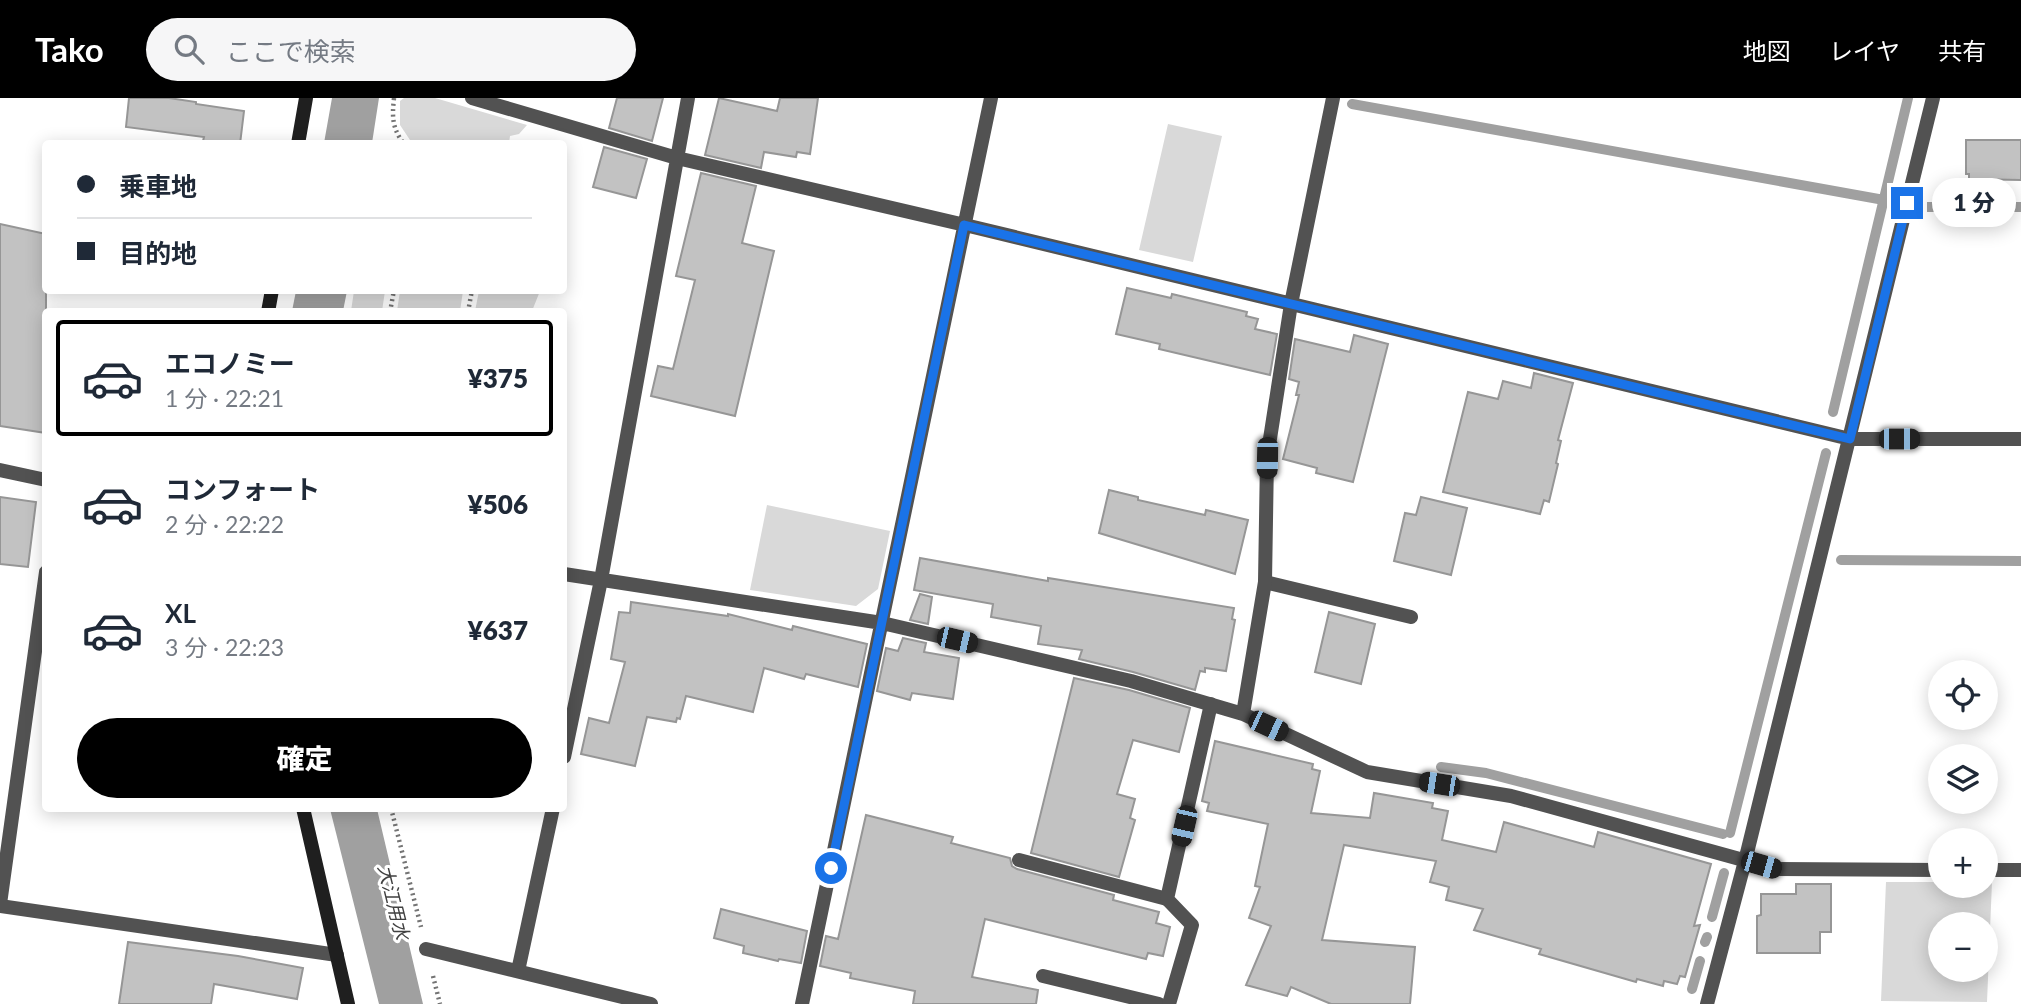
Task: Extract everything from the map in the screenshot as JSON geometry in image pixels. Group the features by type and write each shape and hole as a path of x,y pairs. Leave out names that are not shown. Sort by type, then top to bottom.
{"street":[{"path":"299,140 306,98"},
{"path":"472,98 677,158 1850,439 2021,439"},
{"path":"567,743 601,580 688,98"},
{"path":"802,1004 991,98"},
{"path":"1243,714 1265,582 1267,458 1291,304 1333,98"},
{"path":"1707,1004 1745,861 1933,98"},
{"path":"0,470 42,479"},
{"path":"567,574 883,623 1131,681 1243,714 1367,772 1511,796 1776,869 1928,870"},
{"path":"1265,582 1411,617"},
{"path":"42,601 0,905 337,955"},
{"path":"1167,899 1211,704"},
{"path":"304,812 348,1004"},
{"path":"518,971 552,812"},
{"path":"1018,859 1167,899 1192,925 1168,1004"},
{"path":"1998,870 2021,870"},
{"path":"426,949 651,1004"},
{"path":"1043,976 1159,1004"}],"path":[{"path":"394,98 392,119 401,140"},
{"path":"392,812 440,1004"}],"shaded area":[{"path":"404,98 435,98 527,125 519,134 510,136 509,140 410,140 400,125 400,101"},
{"path":"1168,124 1222,136 1193,262 1139,250"},
{"path":"354,294 385,294 382,308 351,308"},
{"path":"400,294 463,294 460,308 397,308"},
{"path":"478,294 539,294 533,308 476,308"},
{"path":"767,505 890,531 878,589 856,606 750,590"},
{"path":"1886,882 1928,882 1928,898 1991,898 1991,912 1928,912 1928,982 1988,982 1987,1002 1881,1001"}],"water":[{"path":"332,98 379,98 372,140 325,140"},
{"path":"295,294 346,294 344,308 293,308"},
{"name":"大江用水","path":"331,812 378,812 423,1004 379,1004"}],"building":[{"path":"129,98 169,98 244,111 240,140 203,140 204,137 126,127"},
{"path":"617,98 663,98 652,141 609,128"},
{"path":"719,98 777,111 780,98 818,98 810,154 797,152 796,157 764,152 761,168 705,155"},
{"path":"1966,140 2021,140 2021,180 1969,179 1969,174 1966,174"},
{"path":"604,147 647,159 636,198 593,187"},
{"path":"701,173 756,186 742,243 774,251 735,416 651,396 658,366 673,369 695,280 676,276"},
{"path":"0,224 42,233 42,294 46,294 46,308 42,308 42,432 0,426"},
{"path":"1127,288 1171,298 1172,294 1247,312 1246,316 1258,319 1255,329 1277,334 1270,375 1159,349 1160,344 1116,334"},
{"path":"1354,335 1388,344 1353,482 1316,473 1317,468 1283,459 1299,395 1296,395 1299,382 1289,379 1295,339 1350,352"},
{"path":"1534,373 1573,383 1558,440 1561,441 1556,463 1558,464 1549,502 1544,500 1540,514 1443,492 1468,392 1498,399 1503,381 1531,388"},
{"path":"1109,490 1138,497 1138,500 1205,515 1206,510 1248,520 1235,574 1099,533"},
{"path":"0,497 36,502 28,567 0,564"},
{"path":"1421,497 1467,508 1451,575 1394,561 1405,513 1416,515"},
{"path":"920,558 1048,581 1048,578 1234,608 1232,619 1235,620 1226,671 1205,668 1205,672 1200,671 1195,690 1079,659 1082,650 1038,644 1041,626 991,617 993,604 914,590"},
{"path":"920,594 932,597 928,624 910,620"},
{"path":"631,602 728,614 792,630 793,626 867,644 858,687 806,674 804,679 764,668 753,712 686,696 680,719 677,718 676,722 647,717 635,766 581,754 589,718 609,723 625,662 611,659 619,612 630,613"},
{"path":"1329,612 1375,624 1361,684 1315,672"},
{"path":"903,638 926,643 924,652 959,658 953,699 912,693 910,700 877,691 886,648 898,651"},
{"path":"1074,678 1129,690 1190,708 1179,752 1133,740 1117,794 1135,799 1130,818 1135,820 1119,877 1031,853"},
{"path":"1215,741 1313,764 1312,769 1320,771 1311,813 1370,818 1374,793 1433,803 1432,808 1448,811 1442,840 1496,852 1504,822 1594,847 1598,832 1711,864 1694,926 1700,925 1685,977 1680,976 1677,984 1664,981 1663,986 1637,979 1636,982 1539,954 1541,949 1474,930 1483,909 1446,900 1449,887 1430,882 1436,861 1344,845 1322,940 1415,947 1410,1004 1331,1004 1291,987 1287,996 1246,985 1271,926 1249,918 1260,887 1255,886 1268,824 1207,811 1209,803 1202,801"},
{"path":"866,815 953,837 951,843 1010,858 1012,866 1017,869 1114,895 1113,900 1159,912 1156,923 1170,927 1163,956 1148,953 1146,959 985,919 972,977 1038,990 1036,1004 913,1004 915,991 850,978 851,973 820,966 826,936 838,939"},
{"path":"1796,884 1831,884 1831,932 1820,932 1820,953 1757,953 1757,916 1761,915 1761,894 1796,894"},
{"path":"721,909 807,931 801,963 743,953 744,946 714,938"},
{"path":"128,942 238,956 303,968 297,999 214,984 211,1004 119,1004"}],"waterway":[{"path":"1833,412 1908,98"},
{"path":"1352,104 1884,200"},
{"path":"1927,207 2021,207"},
{"path":"1730,833 1826,453"},
{"path":"1841,560 2021,561"},
{"path":"1441,767 1486,773 1723,834"},
{"path":"1712,917 1724,873"},
{"path":"1705,942 1707,937"},
{"path":"1692,989 1700,961"}],"route":[{"path":"831,868 964,225 1850,439 1907,203"}]}
